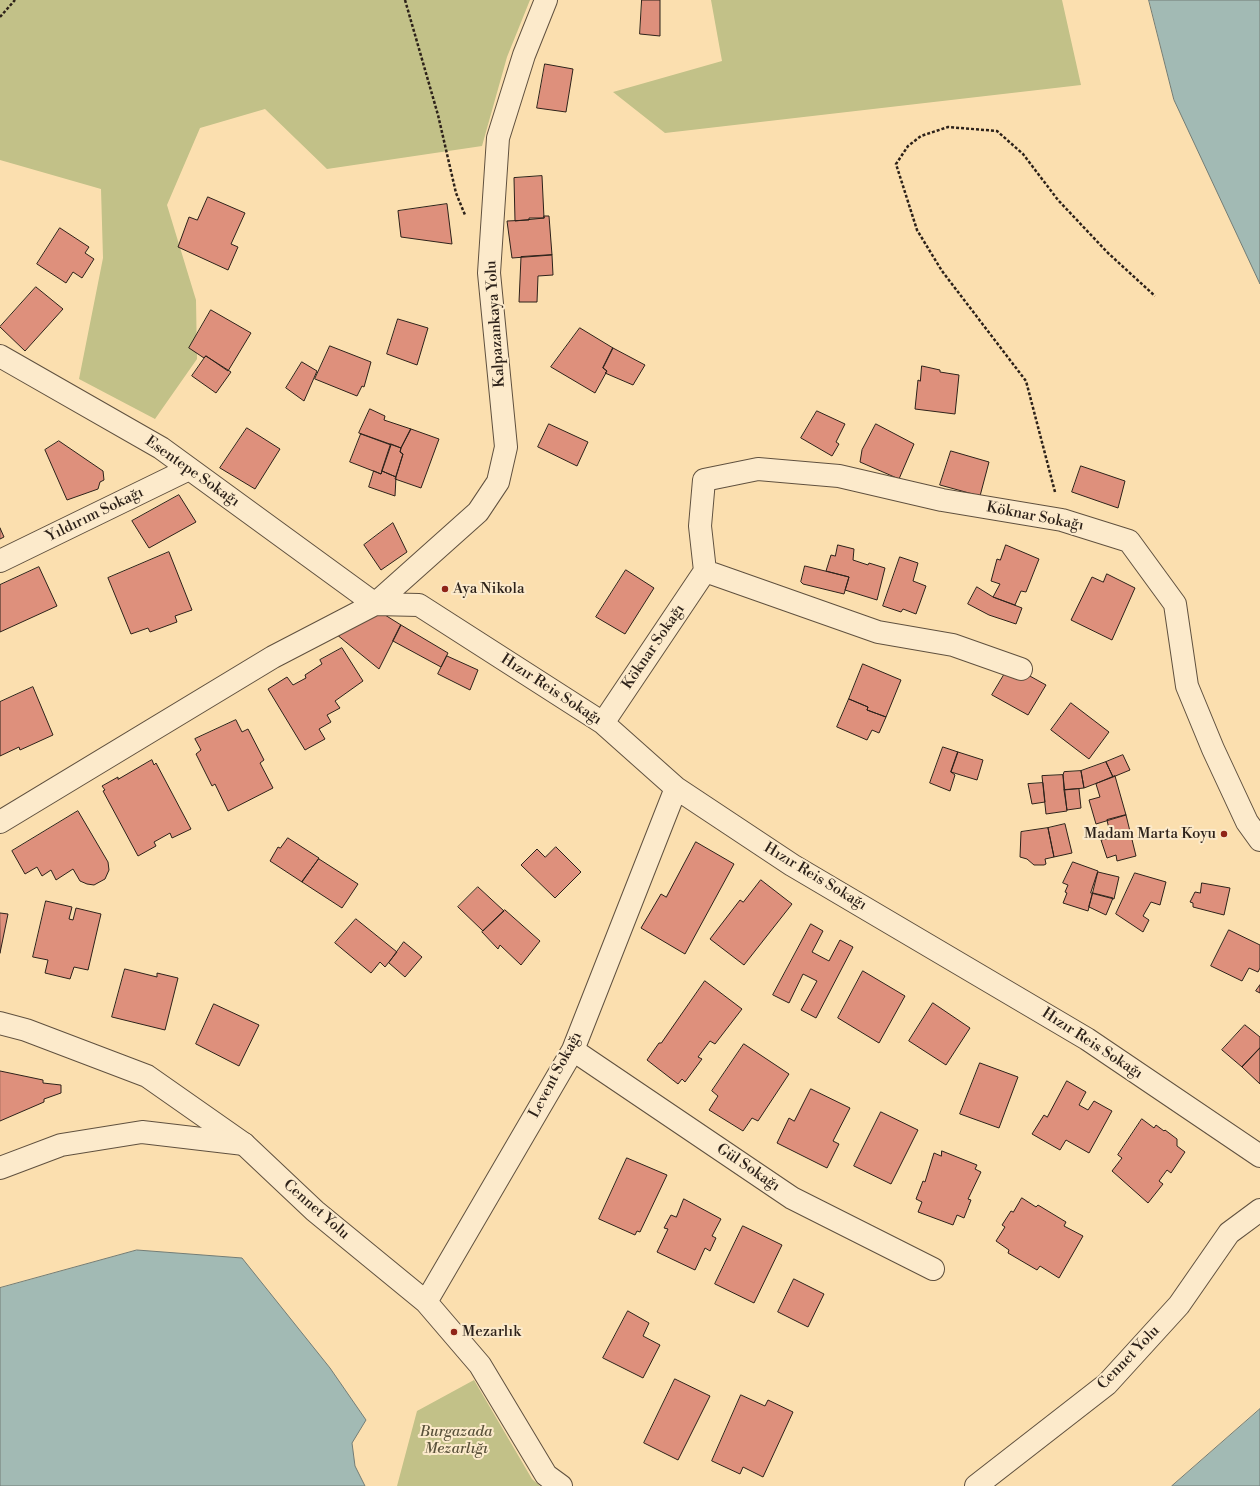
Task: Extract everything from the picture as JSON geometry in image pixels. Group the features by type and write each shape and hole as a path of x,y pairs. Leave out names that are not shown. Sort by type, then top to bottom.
{"street":[{"name":"Kalpazankaya Yolu","path":"0,822 272,657 375,604 478,512 498,482 506,447 489,273 498,138 524,55 546,0"},
{"name":"Esentepe Sokağı","path":"0,356 160,448 375,604"},
{"name":"Yıldırım Sokağı","path":"0,561 189,469"},
{"name":"Köknar Sokağı","path":"603,723 705,571 700,526 704,480 758,469 839,476 942,500 1062,520 1129,541 1175,604 1187,686 1213,749 1247,822 1260,840"},
{"path":"705,571 878,632 953,645 1021,670"},
{"name":"Hızır Reis Sokağı","path":"375,604 419,606 603,723 676,788 792,865 1087,1039 1260,1156"},
{"name":"Levent Sokağı","path":"426,1302 573,1050 676,788"},
{"name":"Cennet Yolu","path":"0,1023 26,1030 147,1076 244,1144 315,1211 426,1302 480,1365 546,1475 561,1486"},
{"name":"Gül Sokağı","path":"573,1050 792,1198 933,1269"},
{"path":"0,1168 61,1145 142,1132 244,1144"},
{"name":"Cennet Yolu","path":"976,1486 1107,1384 1179,1305 1229,1234 1260,1210"}],"path":[{"path":"0,17 15,0"},
{"path":"405,0 438,115 456,193 468,222"},
{"path":"1062,520 1026,381 942,271 917,230 896,164 908,146 921,136 948,127 997,131 1023,154 1058,200 1108,253 1155,296"}],"green space":[{"path":"0,0 530,0 507,57 482,146 327,169 265,109 200,128 167,205 196,300 197,359 155,419 79,379 103,258 101,189 0,160"},
{"path":"711,0 1062,0 1081,85 665,133 613,92 722,61"},
{"name":"Burgazada Mezarlığı","path":"474,1380 532,1479 540,1486 397,1486 417,1411"}],"water":[{"path":"1149,0 1260,0 1260,284 1174,100"},
{"path":"137,1250 242,1258 330,1368 366,1420 352,1443 355,1466 365,1486 0,1486 0,1288"},
{"path":"1260,1409 1260,1486 1172,1486"}],"building":[{"path":"642,0 660,0 660,36 640,34"},
{"path":"545,64 573,69 566,112 537,108"},
{"path":"542,176 544,218 515,221 514,178"},
{"path":"208,197 245,213 231,244 238,247 228,270 178,247 189,217 197,220"},
{"path":"447,204 452,244 401,237 398,211"},
{"path":"544,216 549,216 552,255 512,258 507,221 529,220 529,218 544,218"},
{"path":"60,228 89,247 85,253 94,259 82,278 73,272 66,283 37,264"},
{"path":"552,255 553,275 538,276 537,302 519,302 521,257"},
{"path":"36,287 63,309 25,351 0,327"},
{"path":"211,310 251,333 228,371 206,356 204,358 189,348"},
{"path":"398,319 428,328 417,365 387,354"},
{"path":"580,328 613,348 603,368 607,371 595,393 551,367"},
{"path":"330,346 371,362 364,387 362,386 357,396 315,379"},
{"path":"613,348 645,365 633,385 605,373 607,371 603,368"},
{"path":"206,356 231,372 216,393 192,376"},
{"path":"302,362 317,371 304,401 286,388"},
{"path":"922,366 940,370 940,372 959,375 955,414 915,409 918,380 920,381"},
{"path":"370,409 385,416 384,420 411,429 401,448 359,433"},
{"path":"817,411 845,424 836,442 839,444 832,456 801,438"},
{"path":"549,424 588,442 577,466 538,447"},
{"path":"876,424 914,444 899,479 860,462 862,450"},
{"path":"247,428 280,449 255,489 220,468"},
{"path":"411,429 439,439 421,488 395,479 403,454 400,452 401,448"},
{"path":"361,434 391,445 381,474 350,462"},
{"path":"59,441 103,471 104,480 100,482 98,489 67,500 45,450"},
{"path":"391,444 401,448 400,452 403,454 396,477 382,471"},
{"path":"951,451 989,462 980,496 940,485"},
{"path":"1081,466 1125,481 1118,508 1072,492"},
{"path":"374,471 381,474 382,471 396,477 395,496 369,487"},
{"path":"179,495 196,522 149,548 132,521"},
{"path":"393,523 407,552 381,570 364,545"},
{"path":"0,528 4,537 0,539"},
{"path":"838,545 854,549 853,560 868,565 869,563 885,568 877,600 845,590 849,577 826,571 831,555 835,556"},
{"path":"1006,545 1039,559 1026,592 1021,591 1015,605 993,597 1000,584 991,581 997,559 1000,560"},
{"path":"169,552 192,610 175,616 177,622 150,632 148,628 131,634 108,578"},
{"path":"900,557 918,563 913,581 926,586 916,614 903,609 901,612 883,606"},
{"path":"805,566 849,577 844,594 803,584 801,582"},
{"path":"39,567 57,606 0,632 0,585"},
{"path":"626,570 654,588 625,634 596,617"},
{"path":"1107,574 1135,588 1112,640 1071,620 1092,577 1103,582"},
{"path":"977,587 993,597 1022,608 1016,624 989,615 968,604"},
{"path":"377,610 401,625 379,669 336,634"},
{"path":"401,625 448,653 441,667 393,641"},
{"path":"342,648 363,681 335,701 340,708 327,715 331,722 319,729 325,739 305,750 268,689 287,677 293,685 306,678 305,675 322,664 320,660"},
{"path":"447,656 478,670 470,690 438,674"},
{"path":"863,664 901,680 886,717 867,710 868,707 849,699"},
{"path":"1010,665 1046,685 1028,715 992,695"},
{"path":"33,687 53,735 20,750 19,747 0,756 0,702"},
{"path":"849,699 868,707 867,710 886,717 879,733 872,730 867,740 837,727"},
{"path":"1071,703 1109,732 1089,759 1051,730"},
{"path":"236,720 242,732 248,729 264,760 260,763 273,788 228,811 215,784 212,786 196,754 201,750 195,739"},
{"path":"943,747 958,752 951,772 955,775 950,791 930,783"},
{"path":"958,752 983,760 977,780 951,772"},
{"path":"1123,755 1130,770 1113,777 1106,762"},
{"path":"152,760 154,765 156,763 191,829 172,838 170,833 154,842 156,846 138,856 103,791 105,790 102,786"},
{"path":"1106,762 1113,777 1084,788 1081,771"},
{"path":"1081,771 1084,788 1064,790 1064,772"},
{"path":"1063,775 1067,811 1046,814 1042,776"},
{"path":"1115,776 1126,815 1096,824 1089,800 1100,797 1096,784"},
{"path":"1043,783 1045,802 1032,804 1028,784"},
{"path":"1079,789 1081,808 1067,810 1064,790"},
{"path":"78,811 108,862 109,870 105,879 94,885 87,884 80,881 73,869 56,880 51,870 42,876 37,867 25,874 12,851"},
{"path":"1126,815 1136,856 1117,861 1116,855 1107,858 1101,840 1111,838 1107,820"},
{"path":"1065,824 1072,853 1054,857 1048,828"},
{"path":"1048,828 1054,857 1045,859 1046,864 1044,865 1034,865 1027,859 1020,857 1021,832"},
{"path":"288,838 319,858 302,882 270,861 278,847 280,848"},
{"path":"696,842 734,864 685,954 641,928 661,894 666,897"},
{"path":"556,847 581,872 555,898 521,865 537,849 545,857"},
{"path":"319,859 358,884 342,908 302,882"},
{"path":"1073,862 1098,871 1088,911 1063,903 1068,885 1063,883"},
{"path":"1098,872 1119,877 1114,899 1091,893"},
{"path":"1135,873 1166,882 1160,905 1151,902 1143,916 1149,920 1143,932 1116,914"},
{"path":"761,880 792,904 744,965 710,939 740,900 743,902"},
{"path":"1202,883 1230,888 1224,915 1193,907 1193,903 1190,902 1195,892 1200,893"},
{"path":"478,887 504,911 483,931 458,907"},
{"path":"1093,893 1113,898 1106,915 1089,907"},
{"path":"46,901 72,907 69,919 73,920 76,908 101,914 88,970 74,967 70,979 45,973 48,960 33,957"},
{"path":"505,910 540,941 521,965 500,945 498,949 482,932"},
{"path":"0,913 8,914 0,953"},
{"path":"356,919 397,952 385,967 380,962 371,973 335,943"},
{"path":"811,924 823,931 812,952 829,961 840,940 853,947 816,1018 801,1010 817,981 803,974 789,1003 773,995"},
{"path":"1229,930 1260,945 1260,968 1258,972 1249,968 1242,981 1211,966"},
{"path":"404,942 422,957 405,977 389,963"},
{"path":"125,969 157,977 157,973 178,978 165,1030 112,1017"},
{"path":"863,971 905,996 879,1043 838,1018"},
{"path":"705,981 742,1009 715,1044 710,1041 698,1057 702,1059 685,1082 682,1079 678,1084 647,1060 659,1043 661,1043"},
{"path":"1260,985 1260,993 1256,991"},
{"path":"933,1003 970,1028 946,1065 909,1041"},
{"path":"214,1004 259,1025 239,1066 196,1044"},
{"path":"1245,1025 1260,1037 1260,1048 1242,1067 1222,1050"},
{"path":"744,1044 789,1074 758,1121 752,1118 743,1131 709,1110 718,1096 712,1091"},
{"path":"1260,1048 1260,1084 1242,1067"},
{"path":"980,1063 1018,1077 999,1128 960,1114"},
{"path":"0,1071 43,1080 43,1083 61,1085 61,1093 44,1099 44,1102 0,1121"},
{"path":"1067,1081 1086,1092 1079,1105 1088,1110 1094,1101 1112,1111 1089,1153 1066,1140 1060,1150 1032,1134 1044,1115 1047,1117"},
{"path":"811,1089 850,1108 833,1141 839,1144 827,1168 777,1143 789,1118 794,1121"},
{"path":"881,1112 918,1130 891,1184 854,1166"},
{"path":"1142,1119 1154,1128 1156,1125 1164,1131 1165,1130 1177,1139 1177,1146 1185,1152 1171,1173 1167,1170 1159,1181 1163,1184 1148,1203 1112,1171 1122,1158 1118,1155"},
{"path":"942,1151 977,1165 975,1169 981,1172 968,1199 971,1200 964,1218 957,1215 953,1225 918,1212 922,1202 916,1199 923,1181 925,1182 934,1153 941,1156"},
{"path":"627,1158 667,1175 640,1232 637,1231 635,1235 599,1219"},
{"path":"1022,1198 1036,1207 1038,1205 1066,1222 1064,1226 1083,1236 1059,1278 1040,1266 1037,1270 1008,1253 1009,1250 996,1241 1005,1227 1002,1225"},
{"path":"684,1199 721,1219 712,1236 716,1238 710,1251 705,1248 695,1270 657,1252 668,1229 664,1228 671,1215 676,1217"},
{"path":"743,1226 782,1245 754,1303 715,1284"},
{"path":"794,1279 824,1294 808,1327 778,1312"},
{"path":"628,1311 649,1323 643,1336 660,1345 643,1378 603,1358"},
{"path":"675,1379 710,1396 678,1460 644,1443"},
{"path":"741,1395 765,1406 768,1400 793,1412 763,1477 743,1467 740,1474 712,1461"}],"place":[{"name":"Aya Nikola","path":"445,589"},
{"name":"Madam Marta Koyu","path":"1224,834"},
{"name":"Mezarlık","path":"454,1332"}]}
